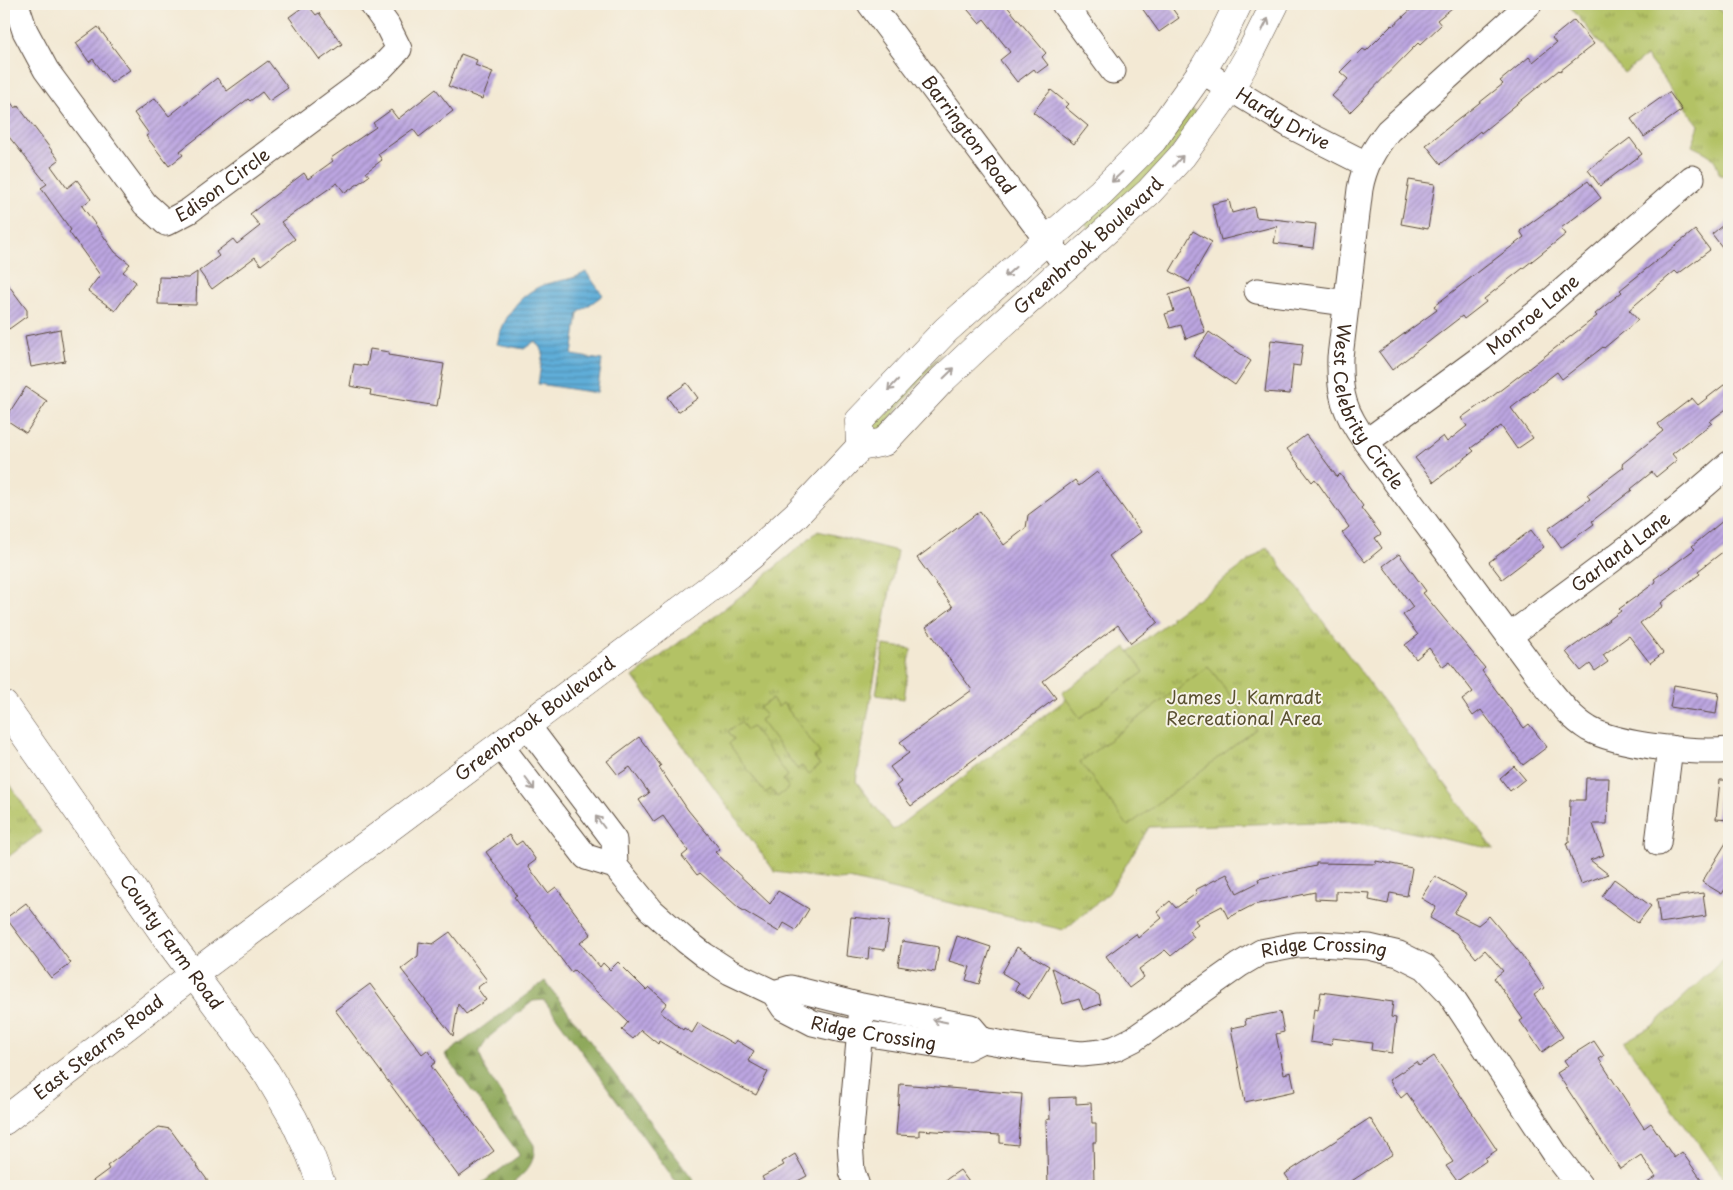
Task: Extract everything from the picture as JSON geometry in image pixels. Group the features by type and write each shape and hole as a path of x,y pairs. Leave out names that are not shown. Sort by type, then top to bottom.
{"main road":[{"name":"Greenbrook Boulevard","path":"860,447 859,421 946,330 1101,192 1153,140 1202,71 1220,42 1238,4"},
{"name":"Greenbrook Boulevard","path":"194,974 752,555 796,514 860,447 884,442 942,380 1149,192 1182,156 1230,89 1275,4"},
{"name":"County Farm Road","path":"4,705 194,974 266,1072 293,1118 310,1154 322,1186"},
{"name":"East Stearns Road","path":"4,1121 194,974"}],"street":[{"name":"Edison Circle","path":"16,4 25,31 46,70 145,204 166,223 189,211 380,69 393,56 399,49 387,25 372,4"},
{"name":"Barrington Road","path":"870,4 1067,267"},
{"path":"1064,4 1113,71"},
{"name":"West Celebrity Circle","path":"1529,4 1388,131 1366,164 1360,189 1339,376 1346,410 1366,442 1509,636 1562,706 1583,725 1626,742 1706,751 1729,750"},
{"name":"Hardy Drive","path":"1202,71 1293,127 1366,164"},
{"name":"Monroe Lane","path":"1366,442 1482,357 1544,307 1692,178"},
{"path":"1257,291 1346,303"},
{"name":"Garland Lane","path":"1509,636 1649,531 1702,489 1729,464"},
{"path":"500,745 586,857 615,866 614,840 527,725"},
{"path":"1658,843 1670,748"},
{"name":"Ridge Crossing","path":"615,866 651,910 686,941 730,972 774,993 784,1008 813,1023 860,1033 953,1047 966,1048 982,1040 1061,1052 1082,1054 1102,1052 1116,1048 1134,1039 1238,965 1261,952 1297,944 1344,945 1383,949 1414,960 1425,967 1448,991 1556,1155 1580,1186"},
{"name":"Ridge Crossing","path":"774,993 790,988 862,1006 971,1027 982,1040"},
{"path":"857,1186 852,1171 850,1142 862,1006"}],"green space":[{"path":"1568,4 1716,4 1729,22 1729,176 1719,175 1716,164 1711,156 1692,146 1699,125 1646,56 1624,73"},
{"path":"1190,108 1199,114 1163,161 1091,230 1084,222"},
{"path":"941,354 878,434 869,427"},
{"name":"James J. Kamradt Recreational Area","path":"818,531 897,551 856,781 893,830 1171,620 1171,617 1194,600 1196,601 1267,547 1494,849 1355,821 1149,827 1109,893 1064,930 849,879 838,880 775,872 633,677 746,592"},
{"path":"884,645 911,649 904,699 876,695"},
{"path":"1126,647 1144,672 1080,718 1062,693"},
{"path":"1208,666 1256,729 1128,826 1080,762"},
{"path":"772,699 778,707 783,703 820,753 814,757 820,765 808,774 802,766 797,769 760,720 766,716 759,708"},
{"path":"741,722 747,730 752,727 788,776 783,780 789,788 777,797 771,789 765,793 729,744 734,739 728,731"},
{"path":"4,775 41,832 4,860"},
{"path":"1729,954 1729,1185 1624,1042 1654,1025"},
{"path":"545,981 698,1186 679,1186 544,1000 533,1001 489,1037 479,1052 485,1069 534,1145 534,1152 528,1168 510,1186 478,1186 520,1155 445,1055"}],"water":[{"path":"586,272 603,295 578,313 572,355 602,360 597,393 538,384 543,352 535,341 524,349 497,344 503,325 520,300 536,288"}],"building":[{"path":"307,4 316,15 319,13 342,44 320,60 289,17"},
{"path":"963,4 1005,4 1046,53 1042,57 1048,65 1037,73 1034,69 1017,82 1000,60 1010,52 984,19 979,23"},
{"path":"1139,4 1169,4 1179,18 1159,32"},
{"path":"1417,4 1457,4 1437,20 1441,25 1420,45 1418,43 1350,112 1332,96 1348,79 1340,72 1363,49 1366,51"},
{"path":"1574,20 1594,44 1481,133 1480,131 1441,164 1426,145 1503,84 1500,81 1529,57 1533,62 1556,43 1552,38"},
{"path":"98,27 130,70 111,83 93,59 89,62 76,43"},
{"path":"461,54 477,60 475,65 493,72 482,99 448,86"},
{"path":"268,61 288,88 269,101 262,92 250,101 248,99 180,151 183,155 169,166 146,136 149,134 134,113 155,98 169,116 217,78 227,91"},
{"path":"436,89 453,111 419,137 413,129 378,154 382,160 366,172 369,176 345,193 337,183 281,222 295,239 261,265 255,257 212,289 199,271 219,256 216,252 233,239 237,244 260,226 250,214 304,173 308,179 333,161 331,158 376,127 373,123 391,110 398,119"},
{"path":"1051,90 1068,104 1065,107 1088,126 1074,144 1033,112"},
{"path":"1669,92 1682,110 1644,137 1631,119"},
{"path":"4,93 15,108 18,106 59,160 51,166 67,188 77,180 91,199 82,206 115,252 130,264 123,272 136,282 115,311 88,291 100,275 69,232 71,230 41,188 47,184 9,137 4,141"},
{"path":"1630,138 1642,154 1600,186 1588,170"},
{"path":"1409,180 1435,184 1428,229 1401,224"},
{"path":"1588,181 1601,198 1561,228 1566,234 1484,299 1486,302 1464,319 1462,316 1392,370 1379,352 1437,310 1434,306 1524,237 1520,231"},
{"path":"1229,200 1232,213 1254,207 1256,217 1316,224 1313,248 1274,243 1277,226 1221,240 1212,204"},
{"path":"1729,220 1729,256 1712,234"},
{"path":"1695,230 1710,250 1678,274 1675,271 1629,310 1638,320 1562,379 1557,372 1511,408 1533,438 1517,449 1501,426 1471,448 1474,451 1434,482 1415,458 1443,436 1447,442 1467,426 1461,418 1485,402 1597,316 1595,314 1622,292 1620,290"},
{"path":"1193,231 1212,242 1189,282 1170,271"},
{"path":"197,272 196,305 158,304 159,277 188,278"},
{"path":"4,279 27,310 27,316 9,329 4,322"},
{"path":"1190,288 1205,332 1186,339 1181,325 1170,328 1165,314 1174,311 1169,295"},
{"path":"60,329 65,361 31,367 25,336"},
{"path":"1209,332 1251,361 1235,385 1193,356"},
{"path":"1271,340 1303,344 1300,366 1293,365 1290,394 1265,392"},
{"path":"370,349 389,352 388,355 444,364 437,406 370,395 371,390 350,386 354,364 367,366"},
{"path":"1729,381 1729,407 1710,421 1712,423 1672,454 1677,460 1656,477 1652,472 1592,521 1594,524 1561,548 1548,529 1590,499 1587,495 1624,467 1622,464 1663,431 1658,424 1692,398 1698,405"},
{"path":"687,383 698,398 678,412 667,397"},
{"path":"26,387 47,401 26,433 5,419"},
{"path":"1306,435 1337,477 1340,474 1363,506 1361,508 1381,534 1375,538 1382,548 1365,562 1342,533 1349,527 1315,479 1312,482 1287,449"},
{"path":"1097,472 1141,532 1109,556 1158,622 1131,643 1118,625 1043,681 1056,698 911,806 896,786 901,782 890,767 909,753 900,742 972,690 926,627 953,607 917,558 980,511 1004,545 1026,528 1028,515 1075,480 1079,486"},
{"path":"1729,516 1729,547 1698,571 1700,574 1661,603 1663,606 1640,623 1663,653 1650,663 1629,636 1603,655 1608,662 1595,671 1590,664 1581,671 1566,652 1656,582 1654,579 1695,549 1692,546"},
{"path":"1531,530 1544,547 1502,579 1489,562"},
{"path":"1399,554 1426,591 1423,593 1485,668 1482,671 1524,728 1529,724 1547,747 1523,765 1481,710 1473,716 1462,700 1473,692 1450,662 1443,667 1429,648 1416,659 1405,645 1418,635 1403,615 1413,607 1383,566"},
{"path":"1674,685 1719,693 1716,714 1670,707"},
{"path":"639,737 661,766 659,767 688,810 720,849 715,852 770,904 778,891 809,909 796,930 784,923 779,932 739,908 700,873 697,875 682,856 688,851 663,816 654,822 639,800 649,793 630,767 618,775 607,761"},
{"path":"1514,766 1525,779 1510,791 1500,778"},
{"path":"1586,778 1609,778 1607,824 1593,824 1604,855 1590,860 1608,874 1581,884 1566,843 1569,842 1570,800 1585,800"},
{"path":"1720,780 1729,780 1729,820 1716,819"},
{"path":"509,835 516,845 522,841 536,860 528,866 548,893 556,887 591,934 580,943 600,967 603,963 610,970 618,962 646,990 649,987 667,1003 660,1012 683,1030 684,1028 692,1033 698,1023 734,1044 736,1040 754,1051 748,1061 768,1072 756,1095 706,1069 659,1041 658,1044 641,1030 633,1039 622,1030 628,1022 574,970 571,972 514,897 517,895 486,852"},
{"path":"1729,838 1729,883 1722,894 1702,882"},
{"path":"1376,861 1412,868 1407,896 1390,893 1388,904 1369,900 1370,893 1336,891 1336,900 1315,899 1315,892 1253,905 1228,918 1222,906 1195,920 1198,924 1189,931 1194,937 1171,956 1165,950 1139,969 1144,977 1129,988 1106,956 1136,934 1138,938 1162,918 1157,912 1170,901 1176,908 1197,893 1195,890 1227,874 1237,893 1259,882 1258,879 1316,866 1316,863 1376,864"},
{"path":"1435,876 1466,894 1454,913 1478,925 1489,916 1521,954 1544,988 1534,995 1563,1037 1542,1052 1520,1021 1523,1019 1494,978 1503,971 1485,950 1476,958 1456,933 1430,918 1436,907 1421,898"},
{"path":"1614,879 1651,906 1638,923 1602,896"},
{"path":"1703,893 1706,916 1660,923 1657,899"},
{"path":"26,903 71,963 51,978 6,918"},
{"path":"851,917 889,921 885,950 869,948 868,959 847,956"},
{"path":"450,932 487,980 477,988 486,1000 466,1014 458,1004 453,1036 401,969 418,956 419,942 433,944"},
{"path":"957,936 991,947 979,984 966,980 970,967 949,961"},
{"path":"902,941 939,947 935,972 898,966"},
{"path":"1017,947 1049,966 1029,999 1015,990 1019,983 1002,973"},
{"path":"1052,968 1099,995 1101,1004 1083,1010 1079,999 1063,1004"},
{"path":"370,984 422,1054 427,1050 436,1062 431,1066 494,1151 459,1177 335,1010"},
{"path":"1321,992 1393,1002 1391,1017 1396,1018 1392,1053 1371,1050 1372,1043 1332,1038 1331,1045 1310,1042 1314,1009 1318,1010"},
{"path":"1280,1012 1284,1032 1276,1034 1284,1074 1291,1072 1295,1091 1245,1102 1231,1028 1246,1025 1245,1019"},
{"path":"1594,1041 1604,1056 1599,1059 1644,1128 1651,1123 1674,1158 1682,1152 1706,1186 1643,1186 1656,1177 1641,1155 1620,1169 1557,1073 1568,1066 1564,1060"},
{"path":"1434,1056 1497,1150 1485,1158 1486,1161 1457,1181 1446,1166 1453,1162 1407,1093 1401,1098 1389,1080 1416,1062 1419,1066"},
{"path":"900,1084 1022,1094 1018,1145 1000,1143 1000,1135 919,1130 919,1136 896,1135"},
{"path":"1076,1097 1076,1104 1091,1103 1092,1123 1096,1123 1096,1142 1093,1142 1094,1182 1089,1182 1089,1186 1048,1186 1046,1120 1050,1119 1049,1098"},
{"path":"1370,1118 1393,1154 1344,1186 1293,1186 1285,1174"},
{"path":"159,1127 170,1129 208,1181 201,1186 86,1186 109,1169 107,1166"},
{"path":"795,1154 807,1176 788,1186 767,1186 762,1177 784,1165 782,1162"},
{"path":"960,1170 972,1186 937,1186"}]}
